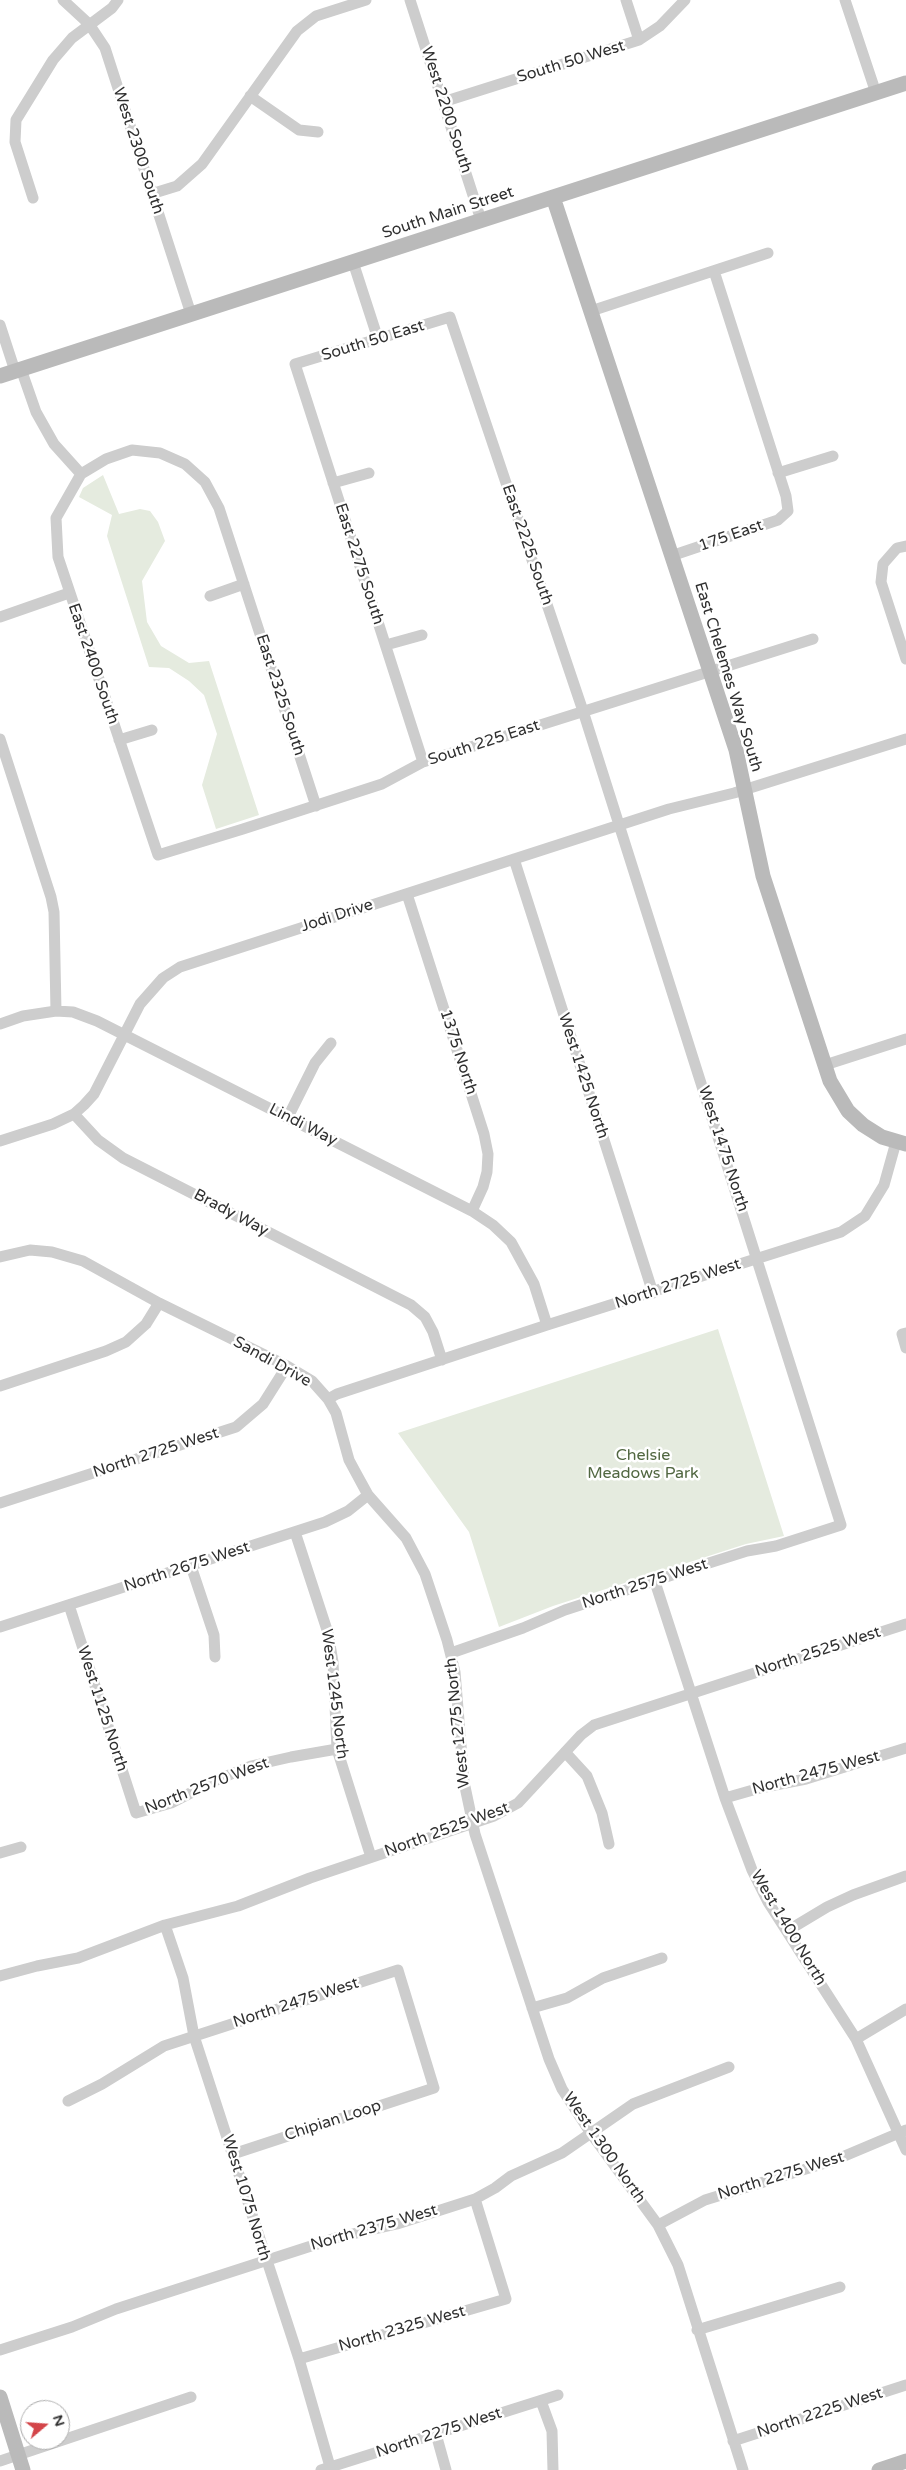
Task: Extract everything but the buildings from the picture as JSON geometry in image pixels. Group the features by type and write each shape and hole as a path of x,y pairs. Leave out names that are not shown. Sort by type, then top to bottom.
{"street":[{"name":"West 2300 South","path":"63,0 89,24 105,48 191,314"},
{"path":"33,198 15,142 16,120 53,60 72,38 112,8 118,0"},
{"path":"151,194 177,186 202,164 296,31 316,16 366,0"},
{"name":"West 2200 South","path":"410,0 481,220"},
{"path":"626,0 639,40"},
{"name":"South 50 West","path":"443,102 639,40 660,26 685,0"},
{"path":"845,0 876,93"},
{"name":"South Main Street","path":"0,376 906,83"},
{"path":"250,96 299,130 318,132"},
{"name":"East Chelemes Way South","path":"553,197 736,750 771,903 830,1081 848,1111 882,1136 901,1143"},
{"path":"591,311 768,253"},
{"path":"353,262 378,339"},
{"path":"714,271 778,473 833,456"},
{"name":"South 50 East","path":"295,364 450,317"},
{"name":"East 2225 South","path":"450,317 583,711 602,773"},
{"path":"0,325 36,412 54,444 81,474"},
{"name":"East 2275 South","path":"295,364 423,762"},
{"name":"East 2325 South","path":"81,474 106,459 132,450 160,453 184,464 205,482 219,508 316,806"},
{"name":"East 2275 South","path":"333,483 368,472"},
{"name":"175 East","path":"671,556 778,520 788,511 778,473"},
{"name":"East 2400 South","path":"81,474 56,518 58,557 158,855"},
{"path":"906,546 897,548 883,564 881,582 906,659"},
{"path":"210,596 244,584"},
{"path":"0,617 69,593"},
{"name":"East 2275 South","path":"386,645 422,635"},
{"name":"South 225 East","path":"158,855 382,784 423,762 813,639"},
{"path":"119,740 152,730"},
{"path":"0,739 51,897 56,1011"},
{"name":"Jodi Drive","path":"74,1114 94,1094 140,1004 150,990 163,978 180,968 669,809 744,790 906,739"},
{"name":"West 1475 North","path":"602,773 758,1258 787,1358 841,1525"},
{"name":"West 1425 North","path":"514,859 653,1293"},
{"name":"1375 North","path":"407,894 484,1134 488,1154 487,1172 483,1187 472,1210"},
{"name":"Lindi Way","path":"0,1024 23,1016 56,1011 73,1012 125,1033 472,1210 493,1225 511,1242 534,1284 547,1325"},
{"path":"825,1065 906,1039"},
{"path":"288,1117 315,1063 331,1043"},
{"path":"0,1141 53,1124 74,1114"},
{"name":"Brady Way","path":"74,1114 98,1140 123,1158 412,1304 425,1317 433,1332 442,1360"},
{"name":"North 2725 West","path":"547,1325 841,1232 865,1216 884,1185 901,1143"},
{"name":"Sandi Drive","path":"0,1257 30,1250 52,1252 83,1261 158,1303 287,1366 312,1381 328,1399 337,1394 547,1325"},
{"path":"0,1386 106,1351 126,1342 146,1324 158,1303"},
{"path":"904,1333 906,1348"},
{"name":"North 2725 West","path":"0,1503 236,1427 263,1404 287,1366"},
{"name":"West 1275 North","path":"328,1399 336,1414 349,1460 368,1495 406,1538 425,1574 450,1652 458,1691 458,1730 464,1782 472,1823"},
{"name":"North 2675 West","path":"0,1626 295,1532 336,1516 368,1495"},
{"name":"North 2575 West","path":"450,1652 523,1628 565,1610 747,1551 776,1546 841,1525"},
{"name":"West 1245 North","path":"295,1532 328,1633 333,1662 337,1749 372,1858"},
{"path":"191,1566 214,1635 215,1657"},
{"name":"West 1400 North","path":"655,1582 725,1798 752,1870 787,1931 856,2039 902,2132 906,2150"},
{"name":"West 1125 North","path":"69,1605 136,1813"},
{"name":"North 2525 West","path":"0,1976 78,1958 165,1925 238,1906 494,1816 518,1803 581,1735 594,1725 901,1625"},
{"name":"North 2475 West","path":"725,1798 760,1788 806,1779 906,1748"},
{"name":"North 2570 West","path":"136,1813 171,1803 212,1782 251,1766 291,1756 337,1749"},
{"path":"565,1752 587,1776 602,1813 609,1844"},
{"name":"West 1300 North","path":"472,1823 549,2059 562,2089 590,2132 658,2225 678,2265 743,2470"},
{"path":"0,1853 22,1847"},
{"path":"787,1931 827,1907 853,1895 906,1876"},
{"name":"West 1075 North","path":"165,1925 183,1978 194,2036 299,2359 327,2469"},
{"path":"532,2008 567,1998 603,1978 662,1958"},
{"name":"North 2475 West","path":"68,2101 102,2084 153,2051 398,1970 434,2088"},
{"path":"856,2039 906,2009"},
{"name":"North 2375 West","path":"0,2350 72,2327 116,2309 340,2237 397,2224 475,2199 496,2188 510,2176 562,2152 634,2104 730,2067"},
{"name":"Chipian Loop","path":"233,2154 434,2088"},
{"name":"North 2275 West","path":"658,2225 705,2200 835,2160 902,2132"},
{"name":"North 2325 West","path":"299,2359 506,2299 475,2199"},
{"path":"698,2330 840,2287"},
{"name":"North 2225 West","path":"733,2441 906,2385"},
{"name":"North 2275 West","path":"327,2469 558,2395"},
{"path":"0,2397 23,2470"},
{"path":"0,2461 191,2397"},
{"path":"541,2401 552,2431 553,2470"},
{"path":"436,2434 446,2470"},
{"path":"879,2470 906,2461"}],"green space":[{"path":"103,475 119,514 140,509 150,511 158,522 165,541 142,581 147,622 161,646 189,663 209,661 259,815 216,829 202,785 217,734 204,695 189,681 169,668 149,667 107,536 112,515 79,497 83,488"},
{"name":"Chelsie Meadows Park","path":"718,1329 784,1536 746,1544 553,1606 499,1627 469,1532 398,1433"}]}
